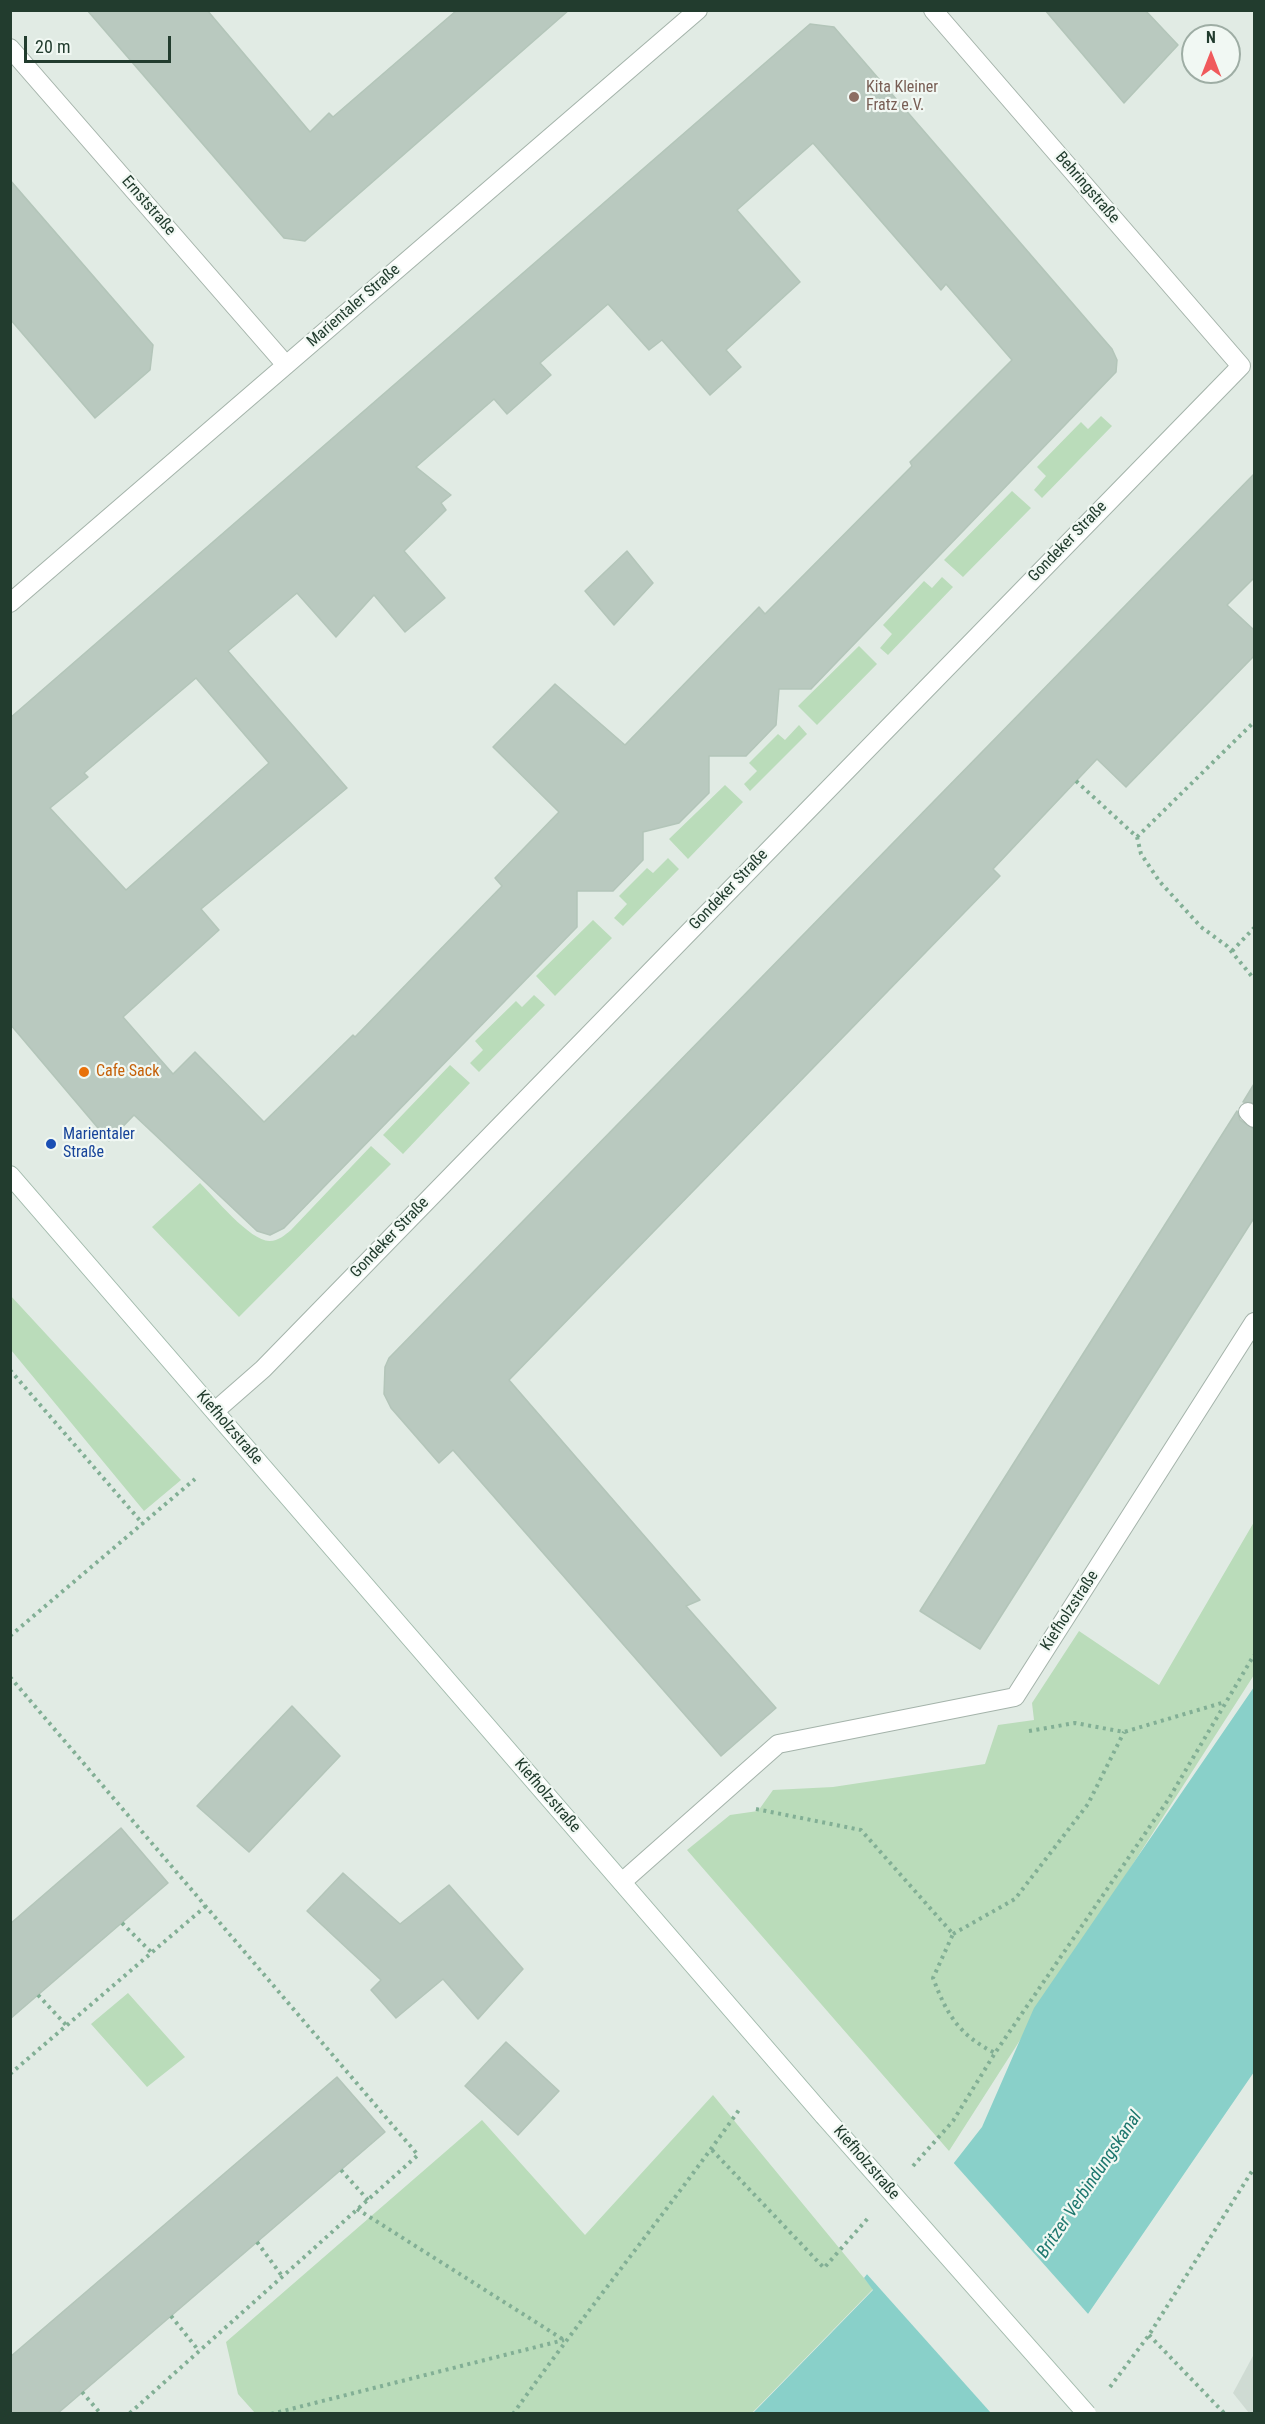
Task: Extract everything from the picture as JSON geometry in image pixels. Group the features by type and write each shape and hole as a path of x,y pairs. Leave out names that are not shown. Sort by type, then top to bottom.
{"street":[{"name":"Marientaler Straße","path":"10,603 698,10"},
{"name":"Behringstraße","path":"933,10 1241,366"},
{"name":"Ernststraße","path":"10,48 286,365"},
{"name":"Gondeker Straße","path":"215,1411 263,1369 1241,366"},
{"name":"Kiefholzstraße","path":"10,1175 824,2116 1087,2414"},
{"name":"Kiefholzstraße","path":"733,1784 778,1744 1015,1696 1254,1322"},
{"path":"622,1882 733,1784"}],"path":[{"path":"1137,837 1254,722"},
{"path":"1076,781 1137,837 1141,854 1160,882 1201,927 1232,951 1254,979"},
{"path":"1232,951 1254,928"},
{"path":"10,1370 143,1524"},
{"path":"10,1636 195,1479"},
{"path":"908,2173 953,2121 995,2053 1168,1800 1254,1655"},
{"path":"10,1677 418,2155 129,2414"},
{"path":"1075,1723 1124,1732 1227,1701"},
{"path":"995,2053 965,2034 945,2009 933,1978 953,1934 1014,1899 1088,1804 1124,1732"},
{"path":"733,1784 758,1811 861,1830 953,1934"},
{"path":"10,2074 206,1906"},
{"path":"122,1923 152,1953"},
{"path":"38,1995 67,2026"},
{"path":"513,2414 565,2340 712,2150 739,2110"},
{"path":"712,2150 824,2268 870,2216"},
{"path":"1103,2396 1149,2335 1254,2168"},
{"path":"341,2170 368,2200"},
{"path":"357,2209 565,2340"},
{"path":"257,2242 282,2276"},
{"path":"171,2316 199,2351"},
{"path":"1149,2335 1225,2414"},
{"path":"271,2414 565,2340"},
{"path":"82,2392 100,2414"}],"shaded area":[{"path":"1254,2354 1254,2413 1249,2413 1233,2393"}],"green space":[{"path":"1101,416 1112,426 1042,498 1034,490 1046,476 1037,467 1081,422 1088,429"},
{"path":"1012,491 1031,508 963,577 944,560"},
{"path":"942,577 953,587 888,655 880,648 892,634 883,625 924,581 932,588"},
{"path":"859,646 877,664 817,725 798,706"},
{"path":"799,725 807,734 750,791 744,784 757,771 749,763 778,734 785,740"},
{"path":"725,785 743,802 688,859 669,839"},
{"path":"668,858 679,869 623,926 614,918 627,904 619,896 647,868 653,873"},
{"path":"593,920 612,938 555,996 536,976"},
{"path":"534,995 545,1005 479,1072 470,1063 483,1050 475,1041 516,1001 522,1007"},
{"path":"450,1065 470,1083 403,1154 383,1135"},
{"path":"371,1146 391,1164 239,1317 152,1227 200,1183 243,1227 262,1239 276,1240 291,1230"},
{"path":"10,1295 181,1480 144,1511 11,1350"},
{"path":"1254,1522 1254,1675 949,2151 687,1850 730,1815 758,1811 773,1790 833,1787 985,1764 998,1725 1034,1720 1032,1703 1079,1631 1159,1685"},
{"path":"128,1993 185,2057 147,2087 91,2024"},
{"path":"713,2095 873,2289 752,2413 255,2413 238,2394 226,2342 482,2120 585,2235"}],"water":[{"name":"Britzer Verbindungskanal","path":"1254,1687 1254,2072 1020,2413 752,2414 873,2290 864,2278 982,2127 1034,2008"}],"pier":[{"path":"952,2161 1089,2315 1024,2414 991,2413 865,2272"}],"building":[{"path":"87,10 207,10 310,132 329,113 333,117 457,10 569,10 305,241 284,238"},
{"path":"1045,10 1145,10 1178,45 1124,103"},
{"path":"810,24 834,27 1112,349 1117,360 1116,372 811,689 779,689 776,725 746,756 709,756 709,793 679,823 643,832 643,860 613,891 577,891 577,927 284,1228 270,1235 257,1231 134,1115 109,1141 10,1024 10,718","holes":["813,143 941,290 946,284 1012,360 910,462 912,466 765,614 759,607 625,745 555,684 493,747 559,812 495,878 502,886 355,1037 353,1035 264,1122 195,1052 173,1074 123,1017 219,930 201,909 347,788 228,651 297,593 336,637 374,595 405,632 445,598 404,551 446,510 441,503 451,495 416,467 494,399 507,414 551,375 540,363 608,304 649,350 662,340 710,395 741,367 726,350 800,282 737,210","196,678 269,763 126,890 50,808 88,777 84,773"]},
{"path":"10,180 153,345 150,370 95,418 10,319"},
{"path":"1254,474 1254,578 1227,605 1254,630 1254,656 1126,787 1097,759 993,869 1000,876 509,1380 700,1600 686,1606 776,1708 721,1756 453,1450 439,1463 391,1408 384,1394 385,1367 389,1358"},
{"path":"627,551 653,583 614,625 585,591"},
{"path":"1254,1084 1254,1103 1243,1102"},
{"path":"1237,1111 1240,1120 1254,1129 1254,1218 980,1649 920,1611"},
{"path":"292,1706 340,1756 249,1852 197,1806"},
{"path":"121,1828 168,1883 10,2019 10,1924"},
{"path":"343,1873 400,1924 449,1885 523,1969 478,2019 443,1979 396,2018 371,1990 381,1980 307,1911"},
{"path":"506,2042 559,2091 518,2135 465,2086"},
{"path":"337,2077 385,2132 57,2414 10,2414 10,2357"}],"place":[{"name":"Kita Kleiner Fratz e.V.","path":"854,97"},
{"name":"Cafe Sack","path":"84,1072"},
{"name":"Marientaler Straße","path":"51,1144"}]}
